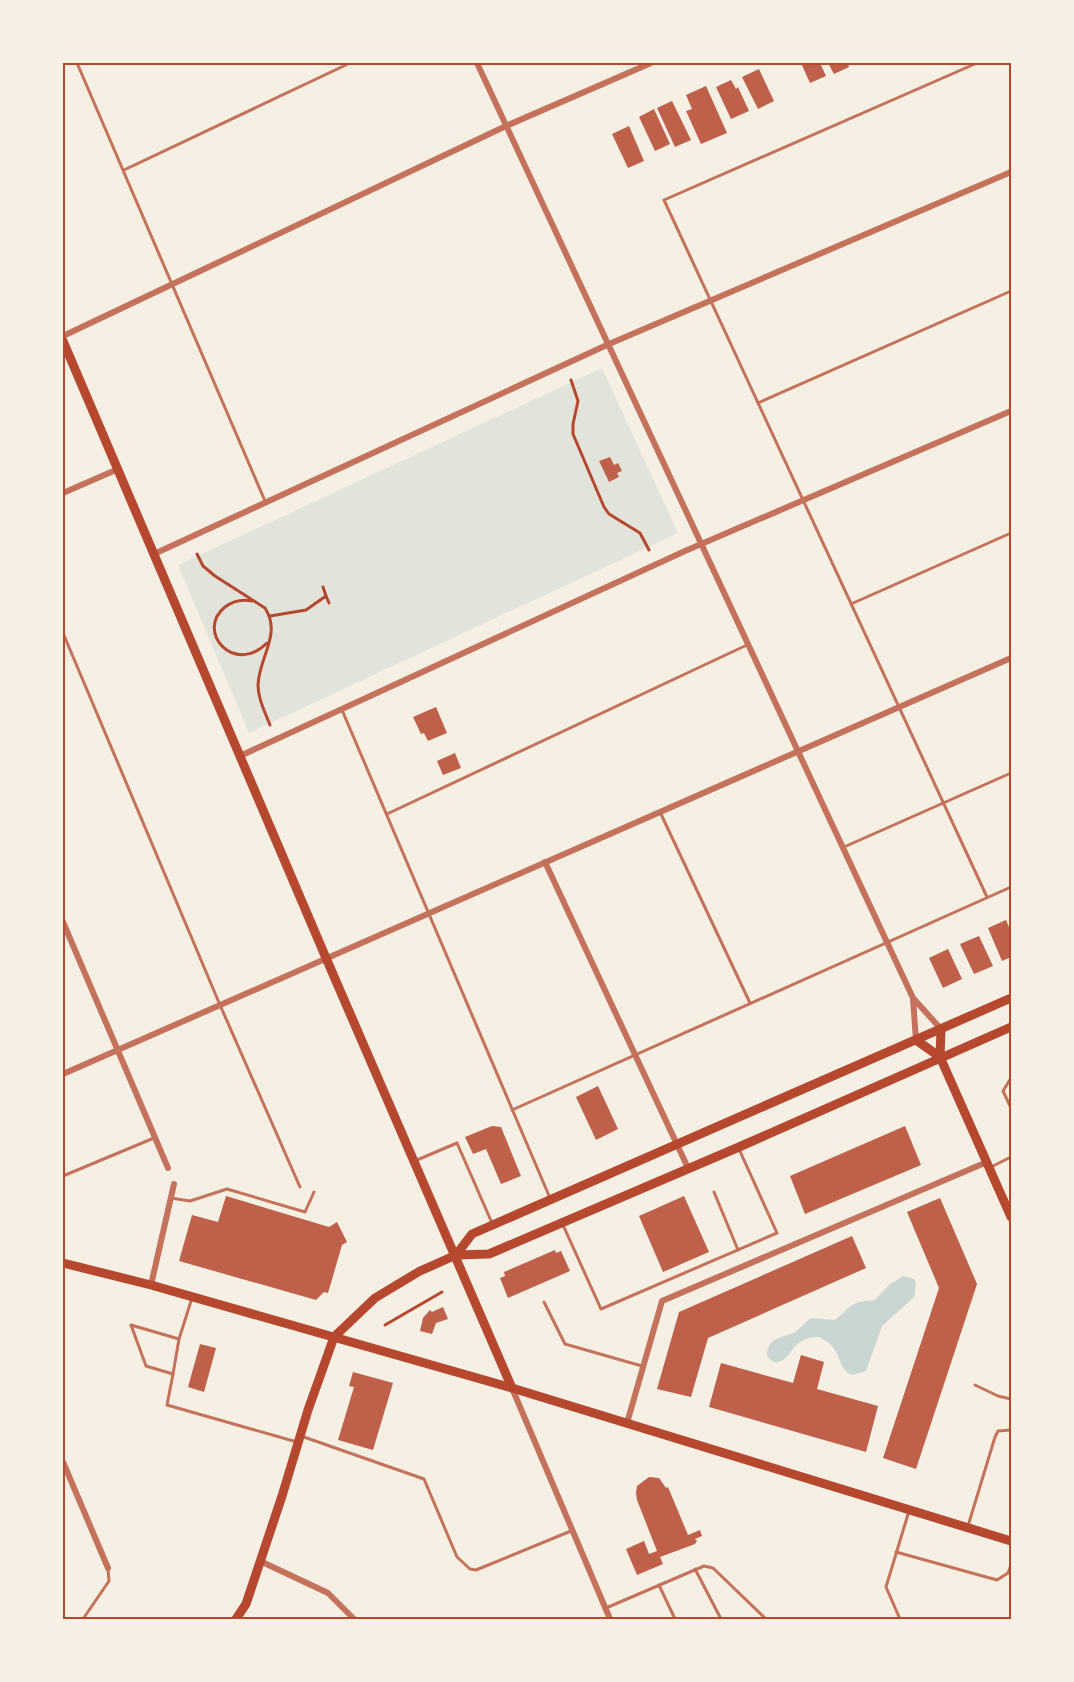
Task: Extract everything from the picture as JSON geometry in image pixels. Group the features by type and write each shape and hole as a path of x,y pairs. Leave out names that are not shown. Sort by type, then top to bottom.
{"main road":[{"path":"63,341 512,1388"},
{"path":"456,1254 472,1234 1011,998"},
{"path":"236,1619 246,1604 334,1337 375,1298 420,1270 456,1254 489,1254 739,1147 1011,1026"},
{"path":"941,1029 940,1057 1011,1217"},
{"path":"916,1040 940,1057"},
{"path":"63,1263 192,1296 512,1388 1011,1540"}],"street":[{"path":"477,63 886,942 913,998 941,1029"},
{"path":"63,336 506,126 651,63"},
{"path":"154,555 609,344 1011,172"},
{"path":"240,756 702,544 1011,411"},
{"path":"63,493 118,469"},
{"path":"63,1074 1011,658"},
{"path":"545,862 688,1168"},
{"path":"63,922 168,1168"},
{"path":"913,998 916,1040"},
{"path":"627,1423 662,1301 988,1165"},
{"path":"151,1285 174,1184"},
{"path":"512,1388 610,1619"},
{"path":"63,1462 108,1568"},
{"path":"260,1561 328,1593 354,1619"}],"lane":[{"path":"77,63 266,503"},
{"path":"123,170 350,63"},
{"path":"976,63 664,200 987,897"},
{"path":"758,402 1011,291"},
{"path":"851,604 1011,533"},
{"path":"63,633 219,1005 300,1187"},
{"path":"387,814 749,644"},
{"path":"342,709 550,1199"},
{"path":"843,848 1011,773"},
{"path":"660,812 750,1003"},
{"path":"512,1110 1011,887"},
{"path":"1011,1078 1003,1091 1011,1108"},
{"path":"63,1176 154,1137"},
{"path":"415,1161 457,1143 492,1225"},
{"path":"562,1223 601,1310 777,1233 739,1147"},
{"path":"988,1165 1011,1157"},
{"path":"171,1198 190,1201 227,1189 305,1212 314,1192"},
{"path":"714,1192 738,1250"},
{"path":"192,1296 179,1339 167,1405 299,1439 424,1479 457,1557 470,1569 476,1570 573,1530"},
{"path":"544,1302 565,1344 643,1366"},
{"path":"173,1374 146,1366 131,1325 179,1339"},
{"path":"975,1385 998,1396 1011,1399"},
{"path":"968,1527 995,1437 998,1431 1011,1430"},
{"path":"900,1619 886,1587 909,1509"},
{"path":"896,1552 997,1580 1008,1573 1011,1565"},
{"path":"606,1608 704,1566 713,1568 766,1619"},
{"path":"83,1619 109,1581 108,1568"},
{"path":"695,1569 721,1619"},
{"path":"659,1585 675,1619"}],"path":[{"path":"571,380 578,401 573,434 595,486 609,514 640,533 650,550"},
{"path":"196,554 203,566 257,602 270,616 271,635 258,677 260,700 270,725"},
{"path":"323,587 329,603"},
{"path":"270,616 306,610 326,596"},
{"path":"257,602 244,600 231,603 222,610 216,622 218,640 222,648 231,654 241,656 260,650 267,644 271,635"},
{"path":"385,1325 442,1292"}],"shaded area":[{"path":"602,368 678,533 249,733 178,565"},
{"path":"904,1276 914,1279 916,1284 914,1297 882,1326 866,1371 852,1375 842,1366 832,1346 819,1337 800,1342 781,1361 772,1361 767,1356 772,1342 795,1332 811,1318 835,1320 855,1304 875,1300 890,1284"}],"building":[{"path":"801,63 820,63 826,76 810,83"},
{"path":"828,63 848,63 849,67 834,74"},
{"path":"759,69 774,101 758,109 742,77"},
{"path":"731,80 736,89 738,87 749,111 731,119 716,87"},
{"path":"706,86 727,133 701,144 686,111 692,109 686,95"},
{"path":"672,101 691,140 675,147 657,108"},
{"path":"654,109 670,144 655,151 639,117"},
{"path":"629,126 644,161 628,168 612,134"},
{"path":"610,457 614,465 618,463 622,471 617,473 619,477 609,482 599,461"},
{"path":"436,707 447,733 428,741 424,733 421,734 413,717"},
{"path":"455,753 461,768 443,775 437,761"},
{"path":"1006,920 1011,932 1011,957 1002,961 988,928"},
{"path":"979,936 993,966 974,974 960,944"},
{"path":"948,949 962,979 943,988 929,958"},
{"path":"598,1086 618,1129 596,1140 576,1097"},
{"path":"492,1126 501,1127 521,1176 501,1184 486,1149 473,1154 465,1137"},
{"path":"905,1126 921,1165 805,1214 790,1176"},
{"path":"226,1196 329,1227 337,1222 347,1242 342,1245 328,1293 324,1292 316,1300 179,1261 192,1215 218,1222"},
{"path":"684,1196 709,1252 663,1272 639,1216"},
{"path":"940,1198 977,1284 916,1469 883,1458 939,1288 907,1212"},
{"path":"852,1236 866,1268 708,1338 691,1397 657,1389 679,1312"},
{"path":"555,1250 556,1253 561,1251 570,1271 508,1298 500,1278 505,1276 504,1272"},
{"path":"443,1307 448,1319 436,1323 432,1334 420,1331 423,1318 430,1310 432,1312"},
{"path":"200,1344 216,1348 204,1392 188,1387"},
{"path":"801,1355 824,1362 817,1389 878,1406 866,1452 709,1407 721,1363 793,1383"},
{"path":"353,1372 393,1383 373,1450 338,1440 354,1387 349,1386"},
{"path":"649,1477 659,1478 666,1488 668,1487 688,1535 700,1530 702,1536 695,1539 697,1541 695,1544 660,1557 663,1564 637,1575 626,1549 644,1541 649,1554 657,1551 636,1493 637,1486"}]}
